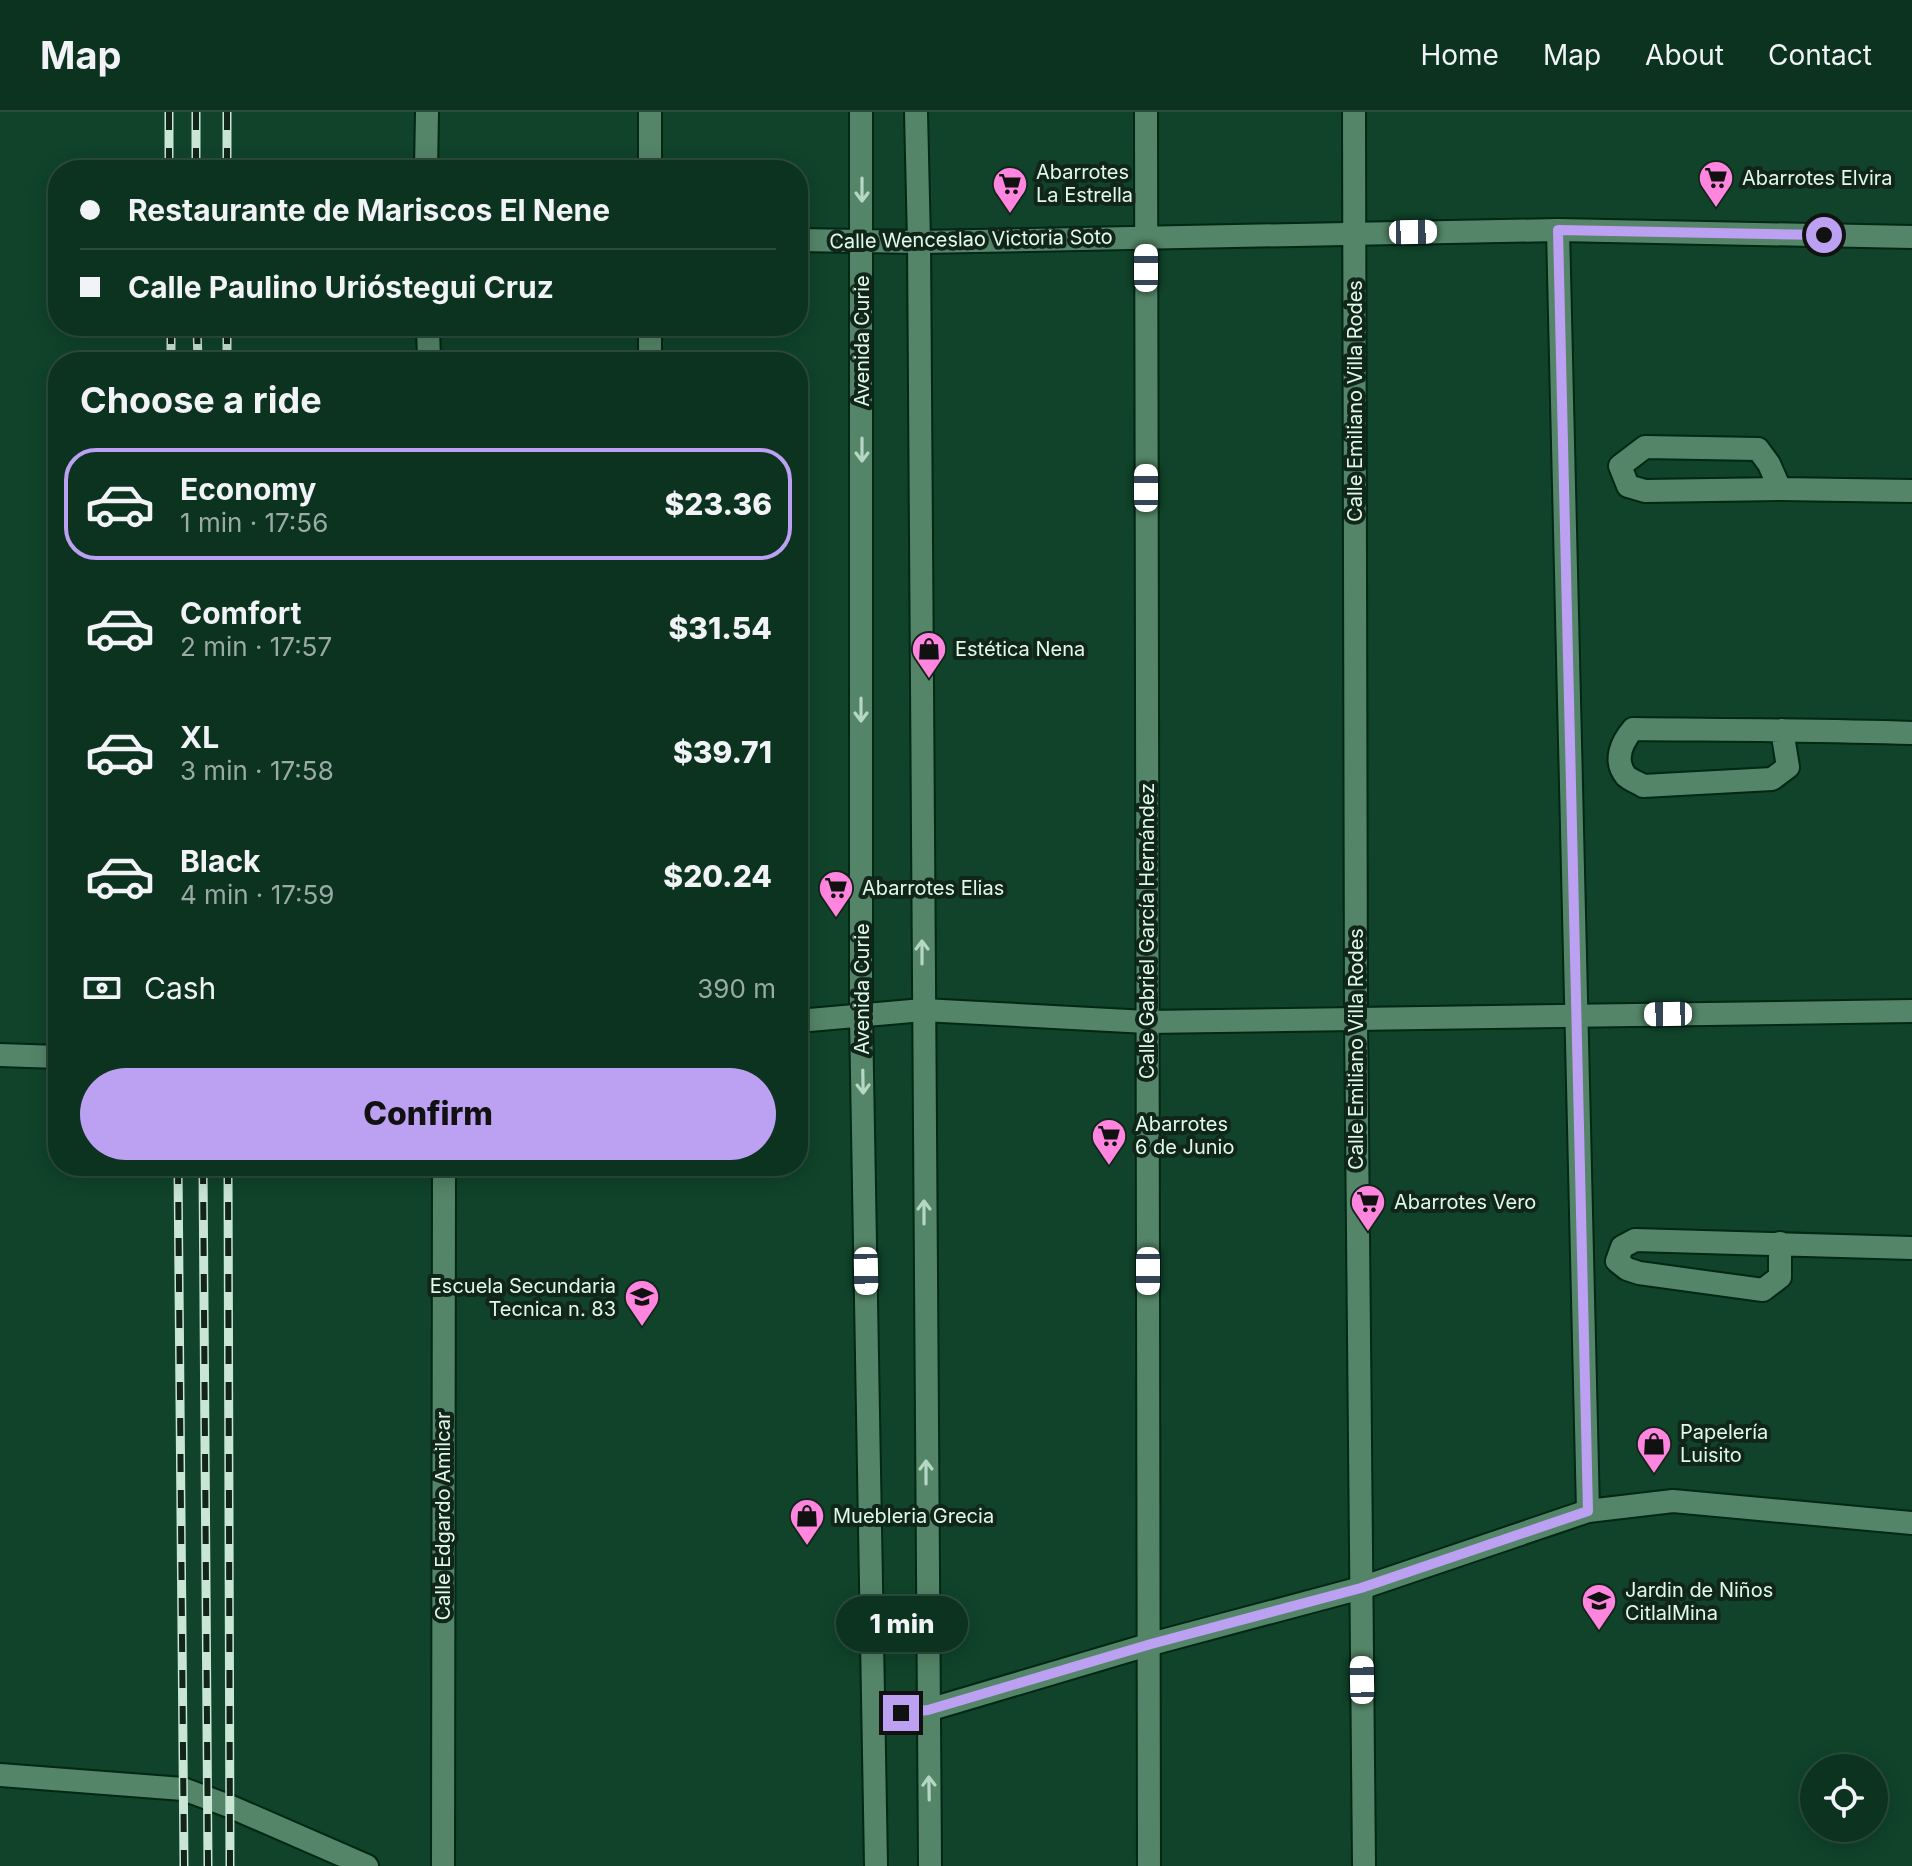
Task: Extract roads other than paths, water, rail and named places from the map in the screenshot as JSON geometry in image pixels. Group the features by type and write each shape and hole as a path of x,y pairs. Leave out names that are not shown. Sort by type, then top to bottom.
{"street":[{"path":"426,160 427,112"},
{"path":"650,112 650,160"},
{"name":"Avenida Curie","path":"861,112 861,1017 876,1866"},
{"path":"916,112 930,1866"},
{"name":"Calle Gabriel García Hernández","path":"1146,112 1149,1866"},
{"name":"Calle Emiliano Villa Rodes","path":"1354,112 1356,1019 1364,1866"},
{"path":"1558,230 1588,1511"},
{"name":"Calle Wenceslao Victoria Soto","path":"808,240 919,242 1558,230 1912,237"},
{"path":"1780,489 1769,464 1758,449 1645,447 1620,466 1628,486 1645,491 1912,491"},
{"path":"1782,730 1788,767 1772,779 1643,786 1626,776 1619,758 1622,742 1633,729 1782,730 1912,733"},
{"path":"808,1020 923,1010 1147,1022 1912,1011"},
{"path":"0,1055 48,1057"},
{"name":"Calle Edgardo Amilcar","path":"443,1866 444,1176"},
{"path":"1780,1243 1780,1277 1763,1290 1639,1273 1617,1261 1622,1247 1635,1240 1780,1243 1912,1248"},
{"path":"874,1716 928,1710 1151,1644 1361,1588 1588,1511 1673,1501 1912,1523"},
{"path":"0,1775 183,1789 367,1866"}],"railway":[{"path":"169,112 169,160"},
{"path":"196,112 196,160"},
{"path":"227,112 227,160"},
{"path":"171,336 171,352"},
{"path":"197,336 198,352"},
{"path":"227,336 227,352"},
{"path":"178,1176 184,1866"},
{"path":"203,1176 208,1866"},
{"path":"228,1176 230,1866"}],"place":[{"name":"Abarrotes Elvira","path":"1716,209"},
{"name":"Abarrotes La Estrella","path":"1010,215"},
{"name":"Estética Nena","path":"929,680"},
{"name":"Abarrotes Elias","path":"836,919"},
{"name":"Abarrotes 6 de Junio","path":"1109,1167"},
{"name":"Abarrotes Vero","path":"1368,1233"},
{"name":"Escuela Secundaria Tecnica n. 83","path":"642,1328"},
{"name":"Papelería Luisito","path":"1654,1475"},
{"name":"Muebleria Grecia","path":"807,1547"},
{"name":"Jardin de Niños CitlalMina","path":"1599,1632"}]}
